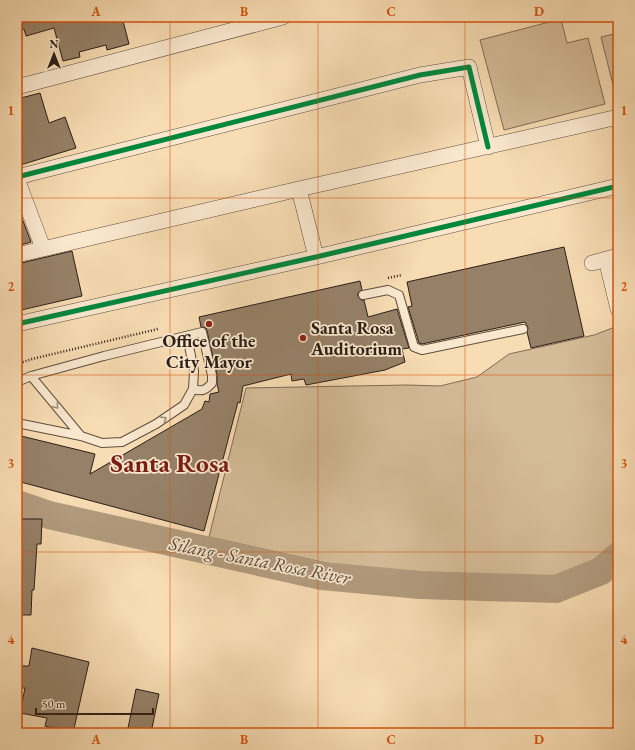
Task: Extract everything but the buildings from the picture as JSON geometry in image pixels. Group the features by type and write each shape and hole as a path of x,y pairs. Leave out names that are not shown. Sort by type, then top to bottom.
{"street":[{"path":"17,87 283,17"},
{"path":"43,248 17,178 420,75 469,67 488,147"},
{"path":"17,254 618,117"},
{"path":"17,324 316,257 618,186"},
{"path":"299,189 316,257"},
{"path":"605,259 618,308"}],"lane":[{"path":"363,295 388,290 399,294 414,347 422,350 523,329"},
{"path":"17,382 31,376 104,356 202,332 212,375 212,383 207,389 200,391 193,389"},
{"path":"17,423 81,436 102,443 122,442 139,434 184,405 193,389 194,371 187,336"},
{"path":"31,376 81,436"}],"path":[{"path":"17,364 32,359 163,328"},
{"path":"32,359 42,373"}],"shaded area":[{"path":"561,19 567,43 588,38 605,104 504,130 480,40"},
{"path":"618,33 618,100 617,101 601,37"},
{"path":"618,326 618,543 593,561 555,579 464,576 399,579 209,537 246,388 407,385 440,386 477,377 509,354 594,335"}],"waterway":[{"name":"Silang - Santa Rosa River","path":"17,504 49,515 322,576 420,585 556,589 601,571 618,556"}],"cycle path":[{"path":"17,177 420,75 469,67 488,147"},
{"path":"17,324 316,257 618,186"}],"place":[{"name":"Office of the City Mayor","path":"209,324"},
{"name":"Santa Rosa Auditorium","path":"303,338"}],"district":[{"name":"Santa Rosa","path":"170,463"}]}
